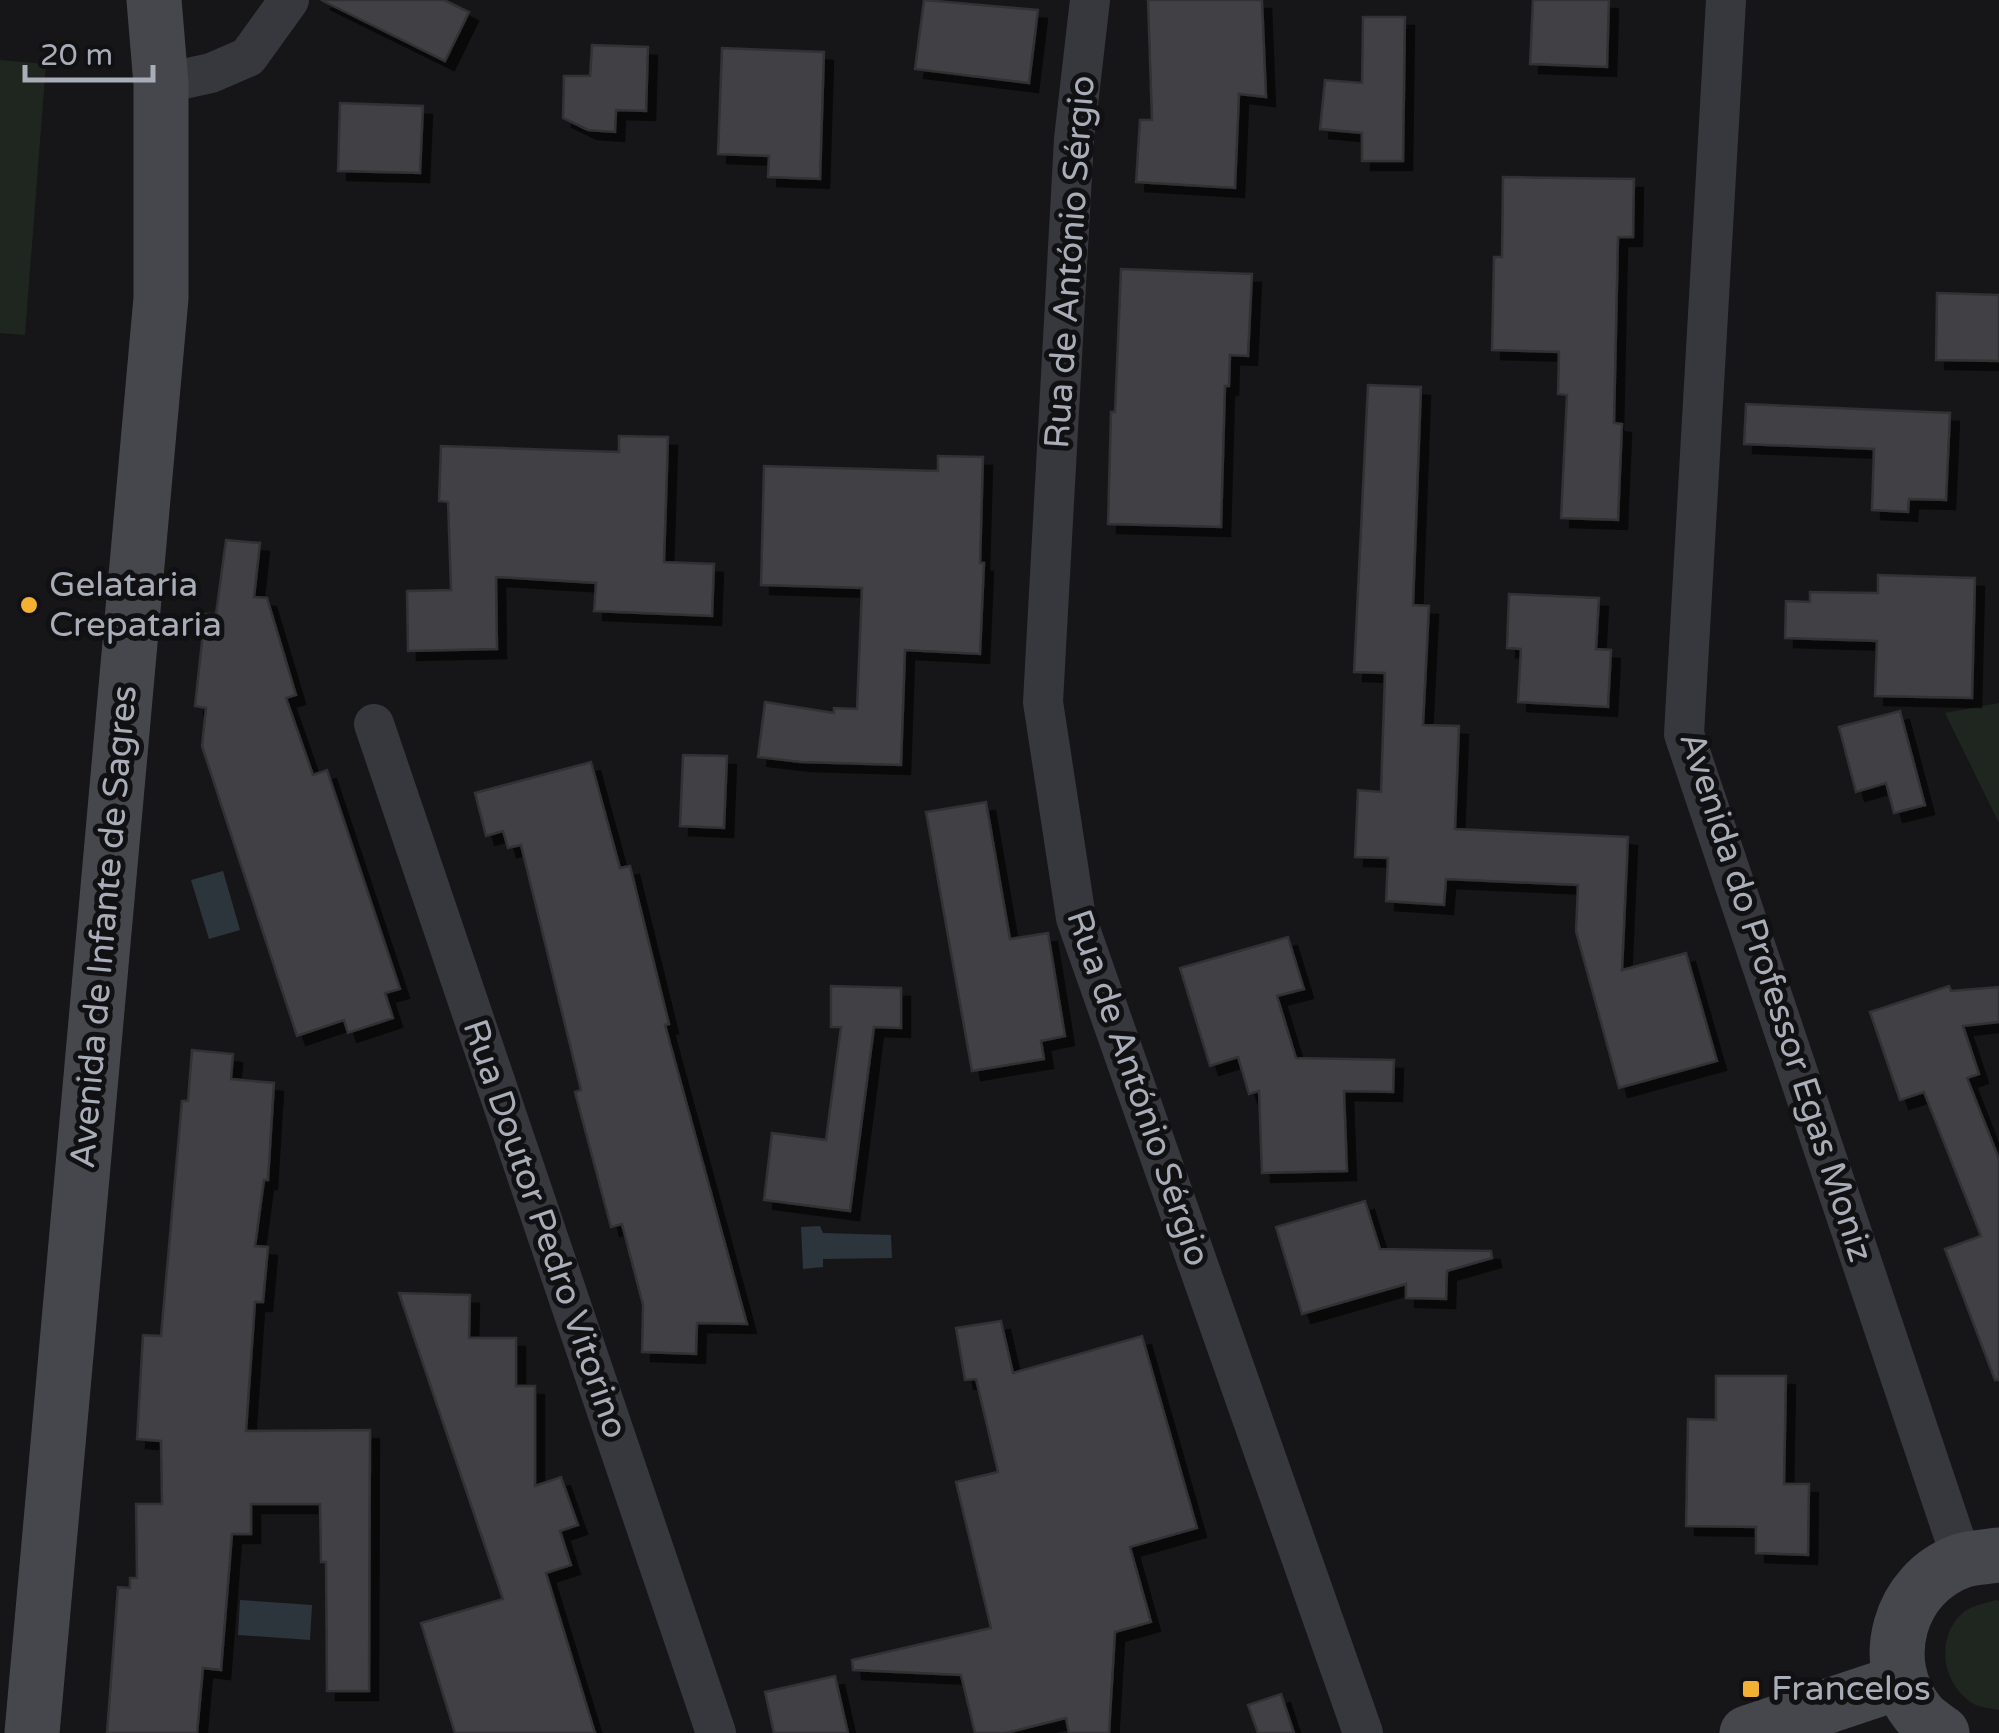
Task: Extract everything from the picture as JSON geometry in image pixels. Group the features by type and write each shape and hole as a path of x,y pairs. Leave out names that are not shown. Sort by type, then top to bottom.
{"main road":[{"name":"Avenida de Infante de Sagres","path":"32,1733 161,298 161,84 154,0"},
{"path":"1942,1733 1918,1715 1900,1682 1895,1644 1905,1609 1928,1579 1980,1558"},
{"path":"1747,1733 1900,1682"}],"street":[{"path":"161,84 210,74 248,57 289,0"},
{"name":"Rua de António Sérgio","path":"1090,0 1074,139 1043,702 1076,918 1363,1733"},
{"name":"Avenida do Professor Egas Moniz","path":"1726,0 1684,734 1980,1558"},
{"name":"Rua Doutor Pedro Vitorino","path":"374,724 716,1733"}],"shaded area":[{"path":"0,60 46,64 25,335 0,333"},
{"path":"1999,703 1999,823 1945,713"},
{"path":"223,871 240,930 209,939 191,880"},
{"path":"820,1226 823,1233 891,1235 892,1258 823,1259 823,1267 803,1269 801,1227"},
{"path":"240,1600 312,1605 310,1640 238,1635"},
{"path":"1996,1600 1999,1710 1975,1705 1959,1692 1945,1656 1949,1632 1956,1621 1968,1609"}],"building":[{"path":"321,0 444,0 469,12 445,61"},
{"path":"924,0 1038,10 1029,83 915,69"},
{"path":"1148,0 1262,0 1266,97 1239,94 1235,188 1136,182 1140,120 1152,120"},
{"path":"1533,0 1609,0 1607,67 1530,64"},
{"path":"1363,17 1405,17 1403,161 1362,161 1362,133 1320,129 1325,80 1362,83"},
{"path":"592,45 648,47 646,111 616,110 615,132 588,130 563,118 564,76 590,76"},
{"path":"722,48 824,52 820,179 768,177 769,156 718,154"},
{"path":"340,103 423,106 420,173 338,171"},
{"path":"1503,177 1634,179 1633,237 1618,237 1614,423 1622,424 1618,520 1561,518 1567,395 1558,394 1559,352 1492,350 1494,257 1502,257"},
{"path":"1121,269 1252,274 1248,356 1230,355 1229,386 1225,386 1221,527 1108,524"},
{"path":"1937,293 1999,295 1999,361 1936,360"},
{"path":"1368,385 1421,387 1413,605 1429,606 1423,725 1459,726 1455,829 1628,837 1622,970 1686,953 1717,1061 1619,1088 1576,931 1578,885 1446,879 1444,905 1386,901 1388,858 1355,857 1358,790 1381,792 1385,673 1354,672"},
{"path":"1746,404 1950,413 1946,500 1909,499 1908,512 1872,510 1874,449 1744,444"},
{"path":"619,436 668,437 664,562 714,564 712,616 594,611 596,583 496,577 497,649 408,651 407,591 451,590 448,502 439,501 441,446 619,452"},
{"path":"938,456 983,457 980,654 905,650 901,765 758,757 765,702 834,713 834,708 857,709 862,588 761,585 764,466 938,471"},
{"path":"226,540 260,543 254,597 267,598 296,695 286,698 313,775 327,770 400,989 385,993 393,1018 348,1033 344,1020 297,1036 202,746 206,708 195,706 205,614 216,614"},
{"path":"1878,575 1975,578 1972,698 1875,696 1877,641 1785,638 1786,601 1810,602 1810,592 1878,593"},
{"path":"1509,594 1599,598 1596,649 1611,650 1608,707 1518,702 1521,649 1507,648"},
{"path":"1900,711 1925,805 1894,813 1886,783 1856,792 1839,727"},
{"path":"683,755 727,756 724,828 680,826"},
{"path":"591,762 620,868 630,866 669,1024 665,1025 747,1324 697,1323 696,1354 642,1352 643,1305 622,1224 611,1227 575,1092 581,1090 521,845 508,848 503,831 486,836 475,793"},
{"path":"986,802 1010,939 1048,933 1065,1036 1041,1041 1044,1059 972,1071 926,812"},
{"path":"1288,937 1304,989 1277,996 1296,1058 1394,1060 1393,1092 1344,1091 1347,1171 1262,1173 1259,1091 1249,1094 1238,1057 1210,1066 1180,968"},
{"path":"831,986 901,988 901,1028 874,1027 850,1211 764,1200 772,1133 826,1140 841,1027 831,1027"},
{"path":"1949,986 1951,991 1999,987 1999,1022 1963,1026 1979,1074 1967,1078 1999,1159 1999,1380 1995,1380 1945,1249 1981,1236 1924,1092 1900,1100 1870,1012"},
{"path":"192,1050 233,1054 231,1079 274,1083 268,1180 264,1180 255,1246 268,1247 263,1302 255,1302 246,1431 370,1430 369,1691 327,1691 326,1562 321,1562 320,1504 251,1504 251,1534 232,1534 221,1670 203,1668 197,1733 107,1733 118,1587 130,1588 130,1578 137,1578 136,1504 162,1504 161,1441 137,1439 143,1335 161,1336 182,1101 188,1101"},
{"path":"1365,1201 1380,1249 1491,1251 1492,1258 1447,1271 1446,1299 1406,1298 1406,1284 1302,1314 1276,1227"},
{"path":"399,1293 470,1295 469,1338 516,1338 516,1386 535,1386 535,1486 561,1477 578,1525 560,1531 571,1565 546,1573 595,1733 455,1733 421,1623 503,1599"},
{"path":"1001,1321 1013,1373 1142,1336 1197,1528 1130,1547 1151,1622 1115,1632 1109,1733 1069,1733 1066,1718 1006,1733 975,1733 961,1675 853,1670 852,1660 991,1628 956,1482 998,1472 976,1379 965,1380 956,1328"},
{"path":"1716,1376 1786,1376 1784,1484 1809,1484 1808,1555 1756,1553 1756,1527 1686,1526 1688,1419 1716,1420"},
{"path":"835,1676 848,1733 774,1733 765,1692"},
{"path":"1281,1694 1294,1733 1258,1733 1248,1705"}],"place":[{"name":"Gelataria Crepataria","path":"29,605"},
{"name":"Francelos","path":"1751,1689"}]}
